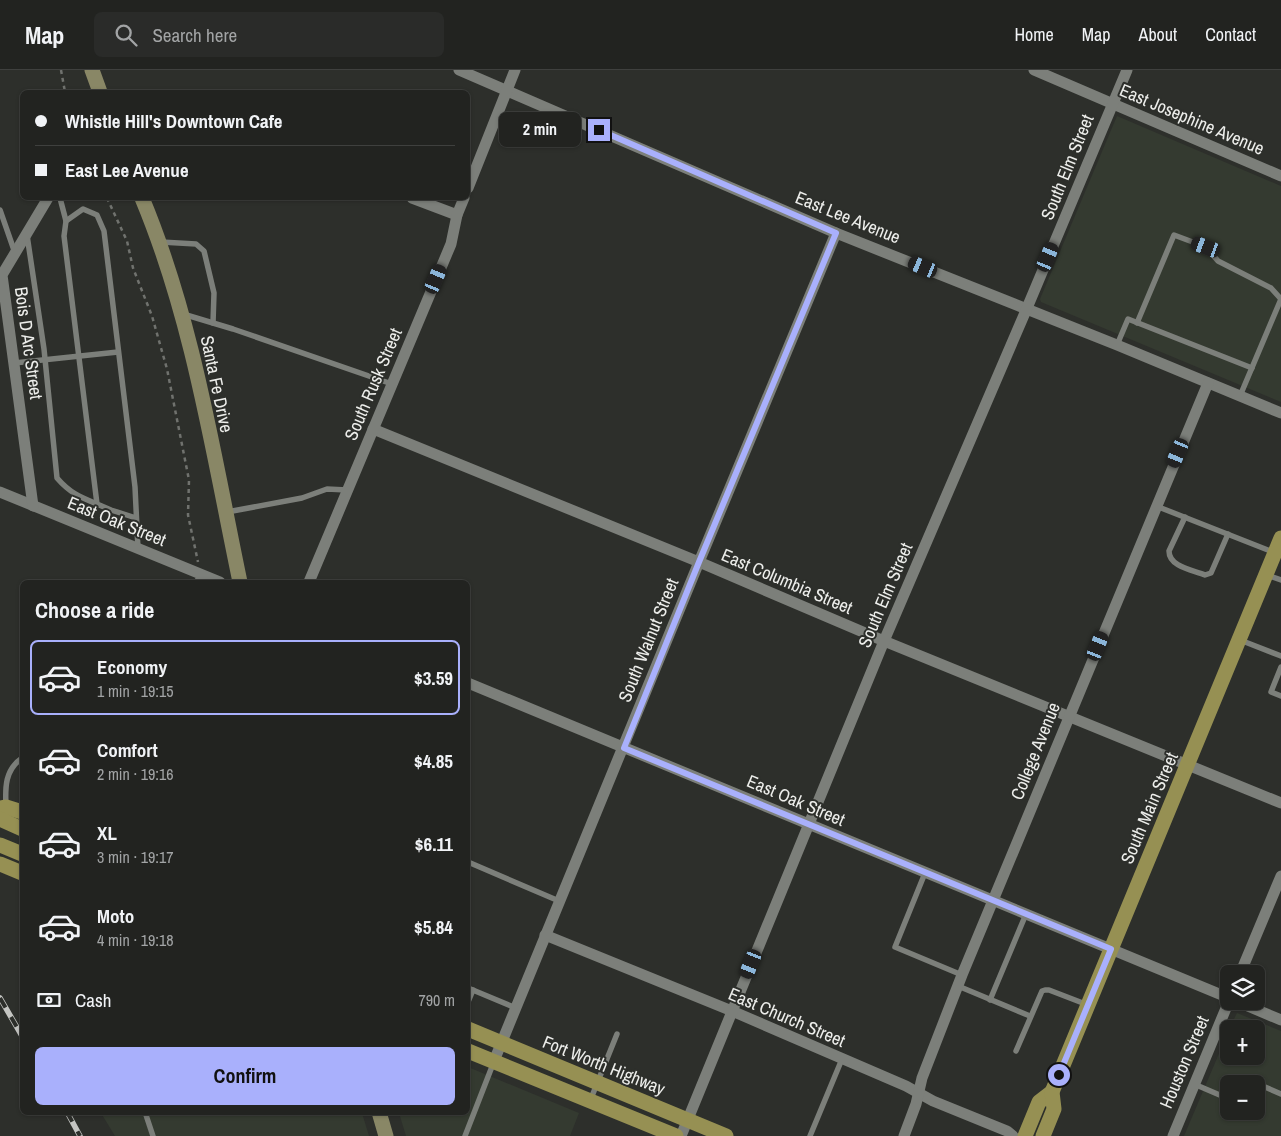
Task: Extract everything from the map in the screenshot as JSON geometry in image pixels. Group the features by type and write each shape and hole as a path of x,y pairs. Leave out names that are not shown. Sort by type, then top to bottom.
{"main road":[{"name":"South Main Street","path":"1043,1136 1054,1109 1052,1092 1281,538"},
{"path":"2,811 20,812"},
{"path":"2,811 20,828"},
{"path":"0,864 20,872"},
{"name":"Fort Worth Highway","path":"470,1030 726,1136"},
{"path":"470,1051 676,1136"},
{"name":"South Main Street","path":"1025,1136 1039,1102 1052,1092"}],"street":[{"path":"92,70 99,90"},
{"name":"East Lee Avenue","path":"459,70 836,233 1027,308 1281,413"},
{"path":"470,183 515,70"},
{"name":"East Josephine Avenue","path":"1034,70 1281,176"},
{"name":"South Elm Street","path":"681,1136 884,641 1127,70"},
{"name":"Bois D Arc Street","path":"33,506 1,275 47,200"},
{"name":"Santa Fe Drive","path":"143,200 161,242 194,361 240,580"},
{"path":"418,200 457,214"},
{"name":"South Rusk Street","path":"310,580 451,244 457,214 463,200"},
{"name":"South Walnut Street","path":"494,1061 836,233"},
{"name":"College Avenue","path":"904,1136 922,1078 960,981 1208,383"},
{"name":"East Columbia Street","path":"373,429 1281,803"},
{"name":"East Oak Street","path":"0,492 138,549 199,579"},
{"name":"East Oak Street","path":"470,684 1026,913 1220,996"},
{"path":"1244,965 1281,876"},
{"name":"East Church Street","path":"545,935 732,1011 1007,1131 1013,1136"},
{"name":"Houston Street","path":"1173,1136 1225,1010"},
{"path":"1257,1010 1281,1020"},
{"path":"379,1115 386,1136"}],"lane":[{"path":"61,200 66,221 64,236 97,504"},
{"path":"66,221 83,209 97,215 104,231 135,487 138,549"},
{"path":"0,210 15,253"},
{"path":"27,234 45,360 57,478 66,488 77,495 111,510 136,518"},
{"path":"1137,323 1174,235 1206,247 1218,261 1271,288 1280,298 1240,396"},
{"path":"161,242 196,244 204,251 214,293 213,323"},
{"path":"182,314 392,384"},
{"path":"1118,345 1128,319 1252,368"},
{"path":"14,363 118,352"},
{"path":"225,512 302,498 327,489 347,490"},
{"path":"1156,506 1275,553"},
{"path":"1184,517 1169,551 1169,557 1173,562 1205,575 1211,573 1228,534"},
{"path":"1266,574 1281,580"},
{"path":"1240,640 1281,656"},
{"path":"1281,667 1271,692 1281,696"},
{"path":"2,811 10,769 20,760"},
{"path":"470,863 559,900"},
{"path":"925,872 895,947 960,981 990,1000 1030,1016"},
{"path":"990,1000 1026,913"},
{"path":"470,989 516,1008"},
{"path":"1016,1050 1039,995 1045,990 1088,1006"},
{"path":"590,1101 617,1034"},
{"path":"810,1136 842,1059"},
{"path":"465,1136 494,1061"},
{"path":"1194,1084 1220,1095"},
{"path":"1265,1087 1281,1094"},
{"path":"146,1115 153,1136"}],"path":[{"path":"61,70 64,90"},
{"path":"108,200 127,241 132,268 152,316 167,368 189,480 188,515 198,560"}],"shaded area":[{"path":"1117,116 1281,186 1281,402 1041,302 1040,299"},
{"path":"1237,1013 1254,1020 1234,1020"},
{"path":"1265,1024 1281,1031 1281,1136 1184,1136 1220,1051 1220,1065 1265,1065"},
{"path":"470,1068 579,1113 570,1136 406,1136 400,1115 470,1115"},
{"path":"102,1115 363,1115 369,1136 115,1136"}],"railway":[{"path":"0,998 20,1033"},
{"path":"69,1115 80,1136"}],"route":[{"path":"599,130 836,233 624,748 1111,949 1059,1075"}]}
